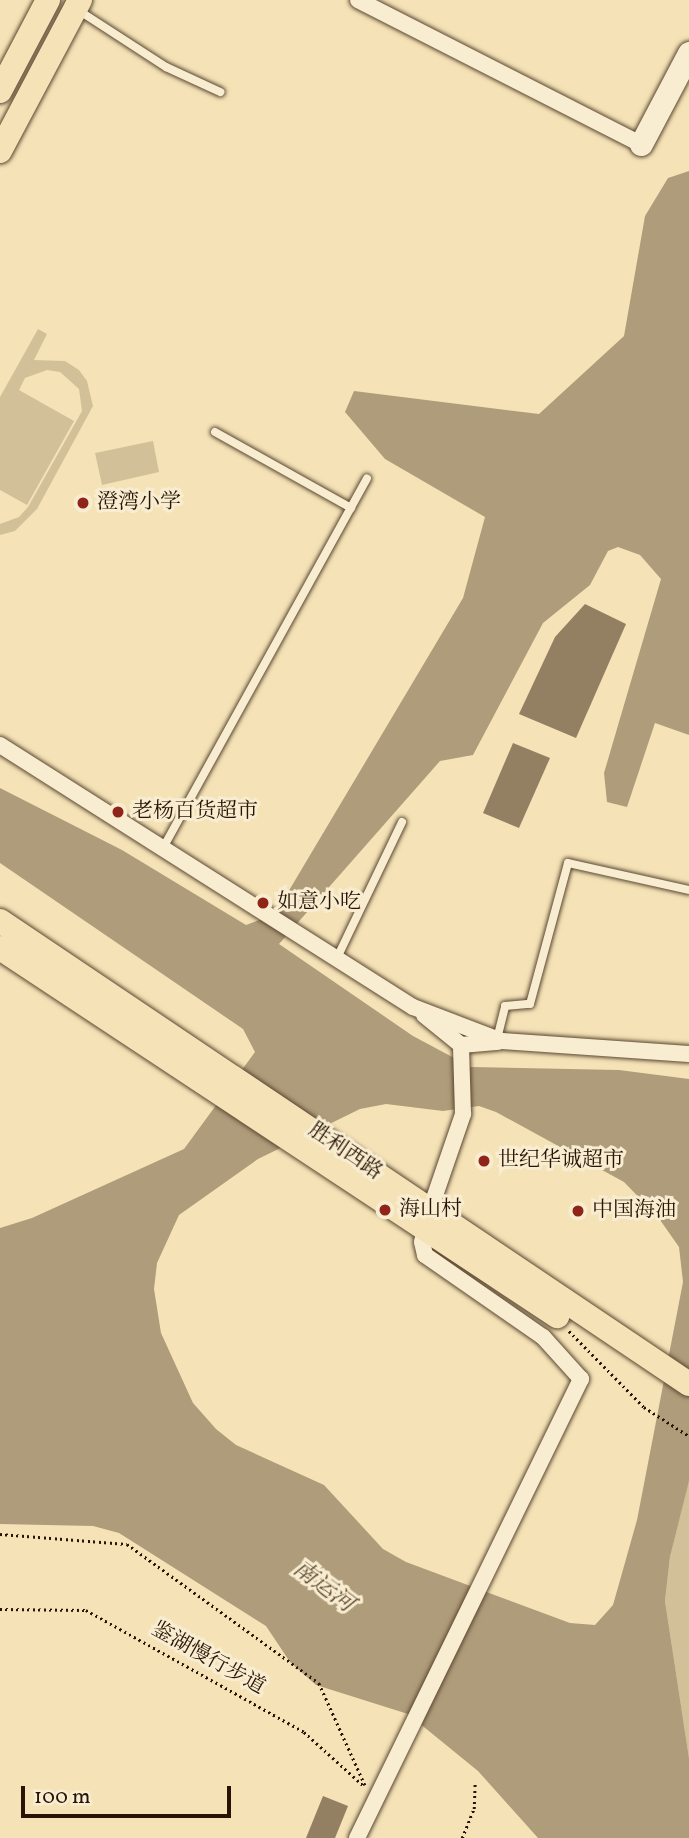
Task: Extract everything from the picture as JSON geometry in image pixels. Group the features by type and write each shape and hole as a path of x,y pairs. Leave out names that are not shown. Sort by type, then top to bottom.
{"main road":[{"path":"0,91 48,0"},
{"path":"0,151 75,3"},
{"name":"胜利西路","path":"0,921 212,1076 662,1376 689,1404"},
{"name":"胜利西路","path":"0,948 212,1076"},
{"name":"胜利西路","path":"662,1376 689,1384"}],"street":[{"path":"358,0 641,144 689,53"},
{"path":"0,745 414,1007 499,1040 689,1054"},
{"path":"356,1838 372,1791 402,1740 491,1569 581,1379 543,1337 425,1255 428,1220 463,1114 461,1050 414,1007"},
{"path":"461,1050 499,1040"}],"lane":[{"path":"75,3 166,67 220,92"},
{"path":"215,432 351,508"},
{"path":"163,848 367,479"},
{"path":"336,960 402,821"},
{"path":"499,1040 505,1006 530,1004 568,863 689,890"}],"path":[{"path":"0,1534 127,1544 319,1683 372,1791"},
{"name":"鉴湖慢行步道","path":"0,1609 86,1610 304,1732 372,1791"},
{"path":"462,1838 474,1809 475,1783"}],"shaded area":[{"path":"38,329 47,334 34,360 65,361 79,370 87,381 93,406 37,509 15,531 0,535 0,524 19,517 28,507 82,411 79,389 60,372 47,370 25,378 19,390 74,421 27,505 0,490 0,397"},
{"path":"153,441 159,472 102,485 95,453"},
{"path":"688,1483 689,1758 665,1601 670,1557"}],"water":[{"name":"南运河","path":"689,171 689,735 655,723 627,807 607,802 604,773 661,579 640,555 618,547 608,551 590,585 543,623 473,755 440,761 279,944 413,1036 471,1067 619,1070 689,1079 689,1481 670,1557 665,1601 689,1758 689,1838 538,1838 478,1771 408,1714 316,1685 290,1662 266,1626 119,1533 93,1526 0,1524 0,1228 32,1218 184,1149 255,1052 243,1029 0,863 0,788 122,850 246,925 275,914 463,598 485,517 385,459 345,412 354,391 539,414 624,336 645,216 668,178","holes":["386,1104 443,1111 479,1106 496,1112 624,1182 658,1217 679,1247 683,1282 637,1520 613,1605 595,1625 570,1623 406,1562 383,1549 324,1485 236,1445 216,1429 193,1403 161,1333 154,1289 157,1263 179,1215 258,1159 360,1109"]}],"building":[{"path":"585,604 626,624 576,738 519,714 555,637"},
{"path":"513,743 550,758 519,828 483,813"},
{"path":"323,1796 348,1806 335,1838 306,1838"}],"place":[{"name":"澄湾小学","path":"83,503"},
{"name":"老杨百货超市","path":"118,812"},
{"name":"如意小吃","path":"263,903"},
{"name":"世纪华诚超市","path":"484,1161"},
{"name":"海山村","path":"385,1210"},
{"name":"中国海油","path":"578,1211"}]}
